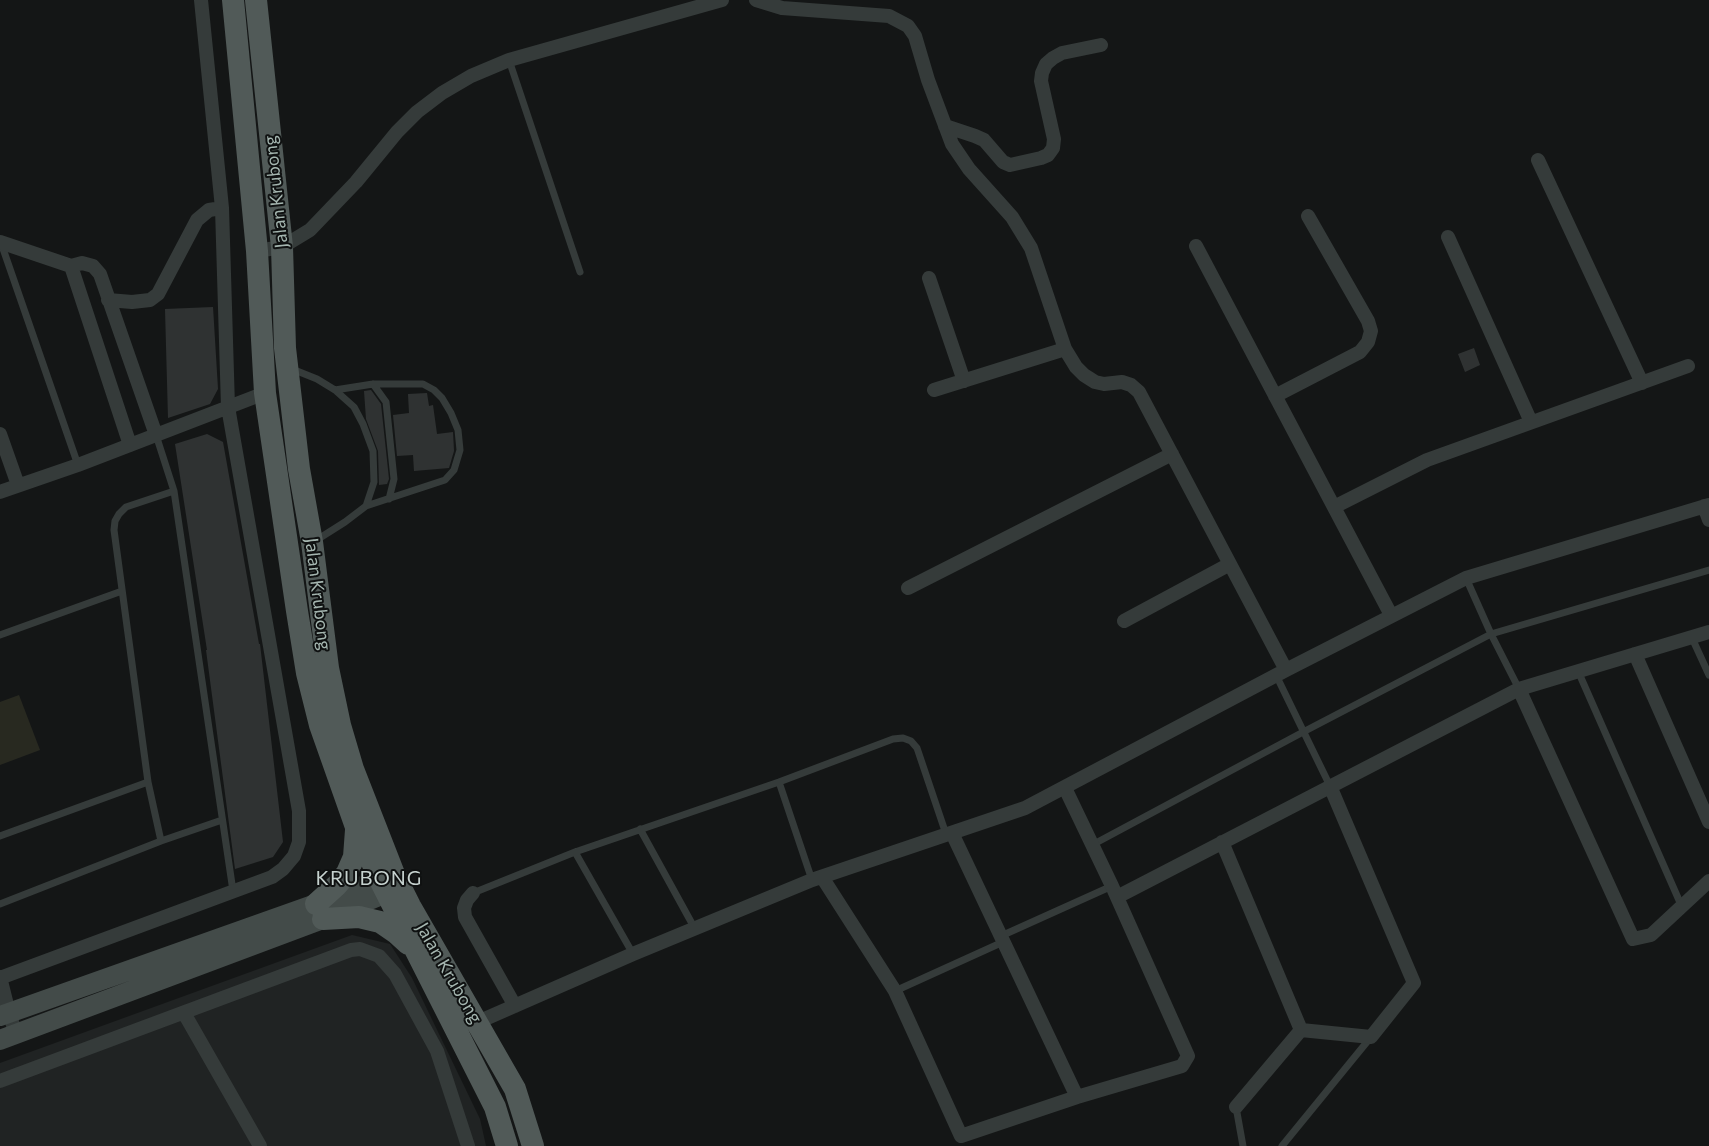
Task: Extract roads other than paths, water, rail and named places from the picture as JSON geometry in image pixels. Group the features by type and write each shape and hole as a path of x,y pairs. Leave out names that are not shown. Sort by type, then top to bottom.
{"main road":[{"name":"Jalan Krubong","path":"233,0 257,251 265,393 307,672 320,725 356,827 390,883 466,1027 507,1146"},
{"name":"Jalan Krubong","path":"256,0 282,247 287,367 299,469 312,542 328,668 340,725 390,883 414,950 466,1027 515,1089 533,1146"},
{"path":"356,827 354,857 347,873 319,911 380,922 396,933 414,950"}],"street":[{"path":"201,0 222,208 228,407 297,801 300,826 299,842 294,856 283,869 272,877 0,978 8,1037 390,883"},
{"path":"257,251 282,247 310,230 356,182 397,132 417,112 442,93 471,76 509,60 722,0"},
{"path":"756,0 782,8 889,16 908,26 915,36 928,80 952,144 969,169 1012,217 1031,248 1065,349 1076,367 1095,382 1104,384 1122,382 1131,385 1139,392 1230,564 1281,673"},
{"path":"945,126 984,140 1003,162 1010,165 1048,155 1053,148 1054,139 1041,81 1046,64 1062,53 1101,45"},
{"path":"1538,160 1642,383"},
{"path":"108,300 132,302 150,300 158,294 197,220 210,210 222,208"},
{"path":"1275,396 1360,352 1368,342 1370,331 1368,321 1308,216"},
{"path":"1448,237 1531,422"},
{"path":"0,242 71,266 82,263 93,266 100,274 156,435"},
{"path":"1196,246 1391,615"},
{"path":"71,266 130,445"},
{"path":"929,278 964,381"},
{"path":"934,390 1065,349"},
{"path":"1334,506 1427,460 1688,366"},
{"path":"0,492 78,465 265,393"},
{"path":"0,434 18,485"},
{"path":"908,588 1172,454"},
{"path":"466,1027 633,954 817,879 1026,808 1391,615 1466,578 1706,505 1709,520"},
{"path":"1124,621 1230,564"},
{"path":"1114,892 1222,842 1519,689 1709,632"},
{"path":"1635,654 1709,822"},
{"path":"1519,689 1633,939 1651,935 1709,881"},
{"path":"1301,1030 1371,1037 1414,983 1330,786"},
{"path":"817,879 895,991 961,1136 1076,1097 1182,1066 1188,1056 1065,788"},
{"path":"949,834 1002,939 1076,1097"},
{"path":"1222,842 1301,1030"},
{"path":"473,893 467,900 464,908 465,917 515,1006"},
{"path":"4,1015 319,911"},
{"path":"0,1081 184,1014 351,950 369,952 379,956 395,974 437,1051 468,1146"},
{"path":"184,1014 260,1146"},
{"path":"1236,1107 1301,1030"}],"lane":[{"path":"509,60 580,272"},
{"path":"0,242 78,465"},
{"path":"287,367 317,378 335,390 354,407 363,424 373,451 374,482 366,506"},
{"path":"312,542 345,522 366,506 445,480 454,470 460,450 458,430 452,413 434,390 423,384 373,384 335,390"},
{"path":"373,384 386,402 394,479 389,499"},
{"path":"156,435 174,491 233,891"},
{"path":"161,841 148,782 114,530 119,514 126,507 174,491"},
{"path":"1092,844 1491,634 1709,570"},
{"path":"1466,578 1491,634 1519,689"},
{"path":"0,635 122,591"},
{"path":"1692,638 1709,675"},
{"path":"1578,671 1682,907"},
{"path":"1281,673 1330,786"},
{"path":"473,893 575,852 779,782 892,739 903,738 911,741 917,748 949,834"},
{"path":"0,836 148,782"},
{"path":"779,782 817,879"},
{"path":"0,904 161,841 222,820"},
{"path":"640,829 694,929"},
{"path":"575,852 633,954"},
{"path":"895,991 1002,939 1114,892"},
{"path":"1282,1146 1371,1037"},
{"path":"1236,1107 1243,1146"}],"district":[{"name":"KRUBONG","path":"369,878"}]}
